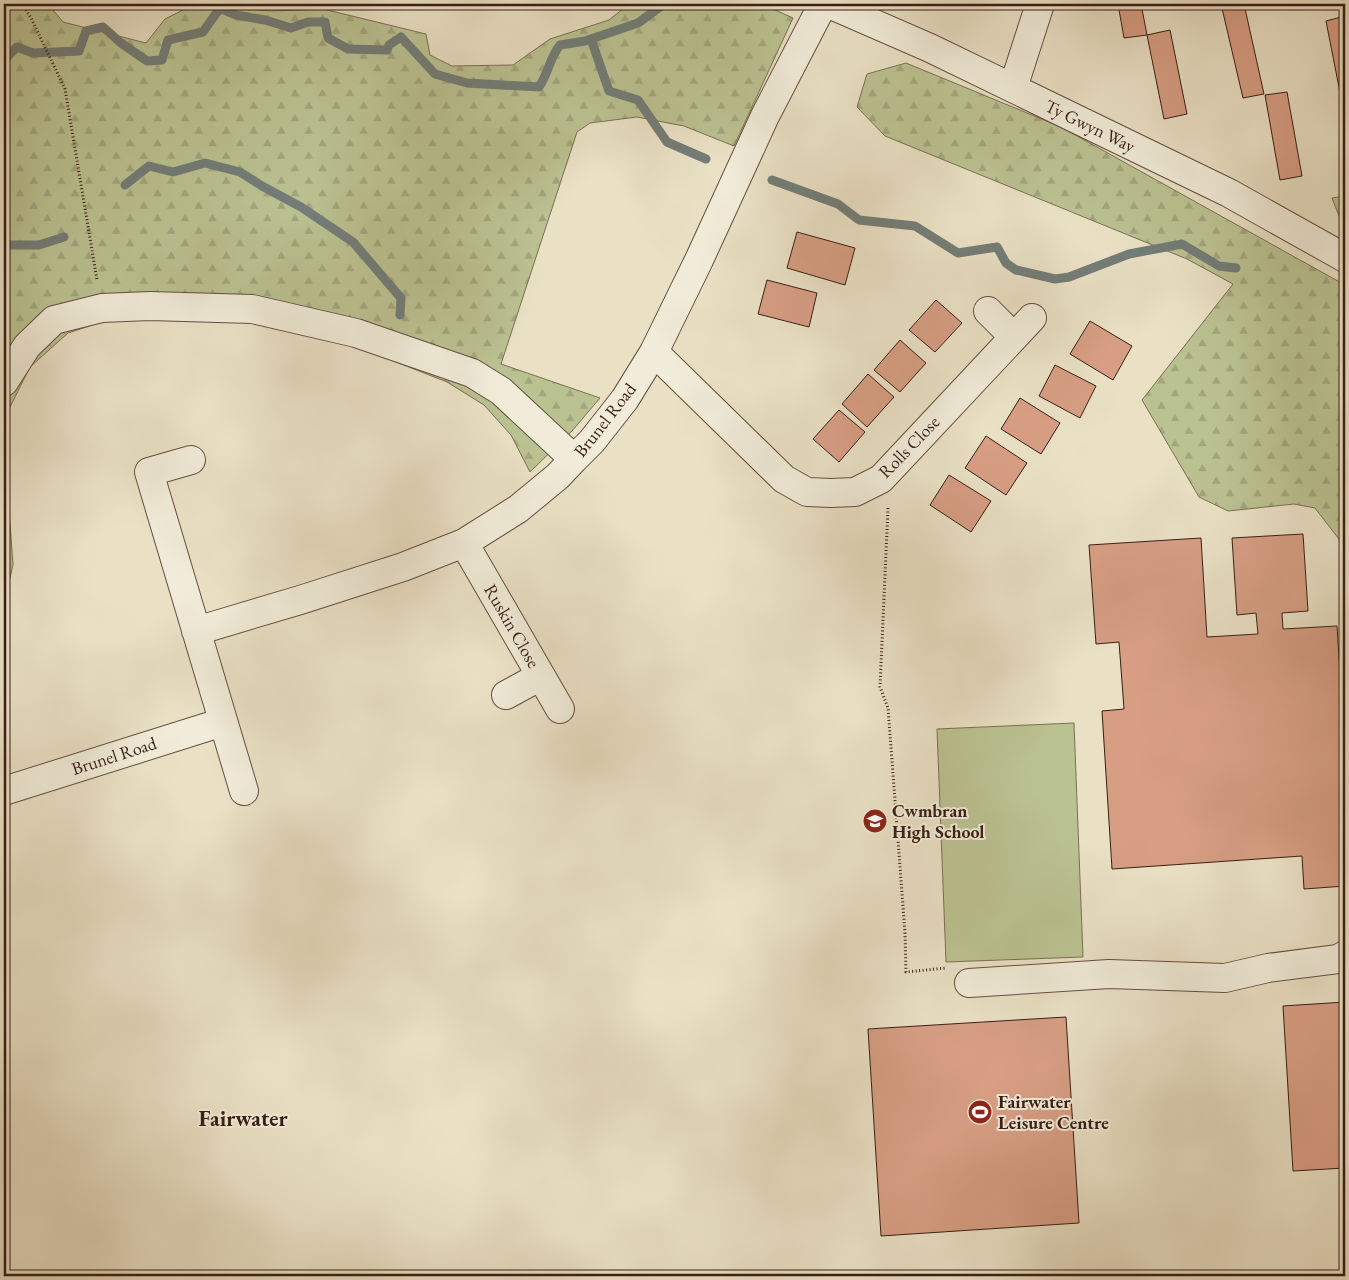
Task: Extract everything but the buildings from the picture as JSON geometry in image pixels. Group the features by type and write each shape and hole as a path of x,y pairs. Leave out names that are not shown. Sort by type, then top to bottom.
{"street":[{"name":"Brunel Road","path":"196,631 403,567 464,543 518,509 558,476 592,441 625,399 654,352 699,260 765,116 823,4"},
{"name":"Ty Gwyn Way","path":"829,4 930,48 1229,193 1345,258"},
{"path":"1013,88 1040,4"},
{"path":"4,382 27,346 54,320 102,308 150,306 252,309 356,332 472,373 501,391 574,459"},
{"name":"Rolls Close","path":"654,352 784,479 807,492 855,492 881,479 1023,328 988,311"},
{"path":"191,460 149,472 244,792"},
{"name":"Ruskin Close","path":"464,543 560,709"},
{"path":"506,695 541,676"},
{"name":"Brunel Road","path":"4,791 223,722"},
{"path":"969,983 1109,974 1225,978 1268,968 1338,959 1345,955"}],"path":[{"path":"22,4 65,88 102,308"},
{"path":"881,479 888,505 880,687 888,708 905,933 906,972 967,966 969,983"}],"green space":[{"path":"4,4 48,4 63,22 146,43 165,19 193,5 272,11 323,9 426,34 430,55 452,66 513,65 550,39 609,20 629,4 762,4 793,18 734,146 684,126 637,117 590,123 577,132 501,364 600,398 572,431 530,472 511,435 484,405 447,382 340,340 242,320 114,318 68,333 30,367 7,413 8,496 13,565 4,603"},
{"path":"906,63 1061,127 1345,285 1345,543 1342,543 1315,508 1294,504 1228,511 1199,497 1142,400 1233,284 1187,259 885,136 857,107 867,74"},
{"path":"1345,196 1345,231 1332,198"},
{"path":"1074,723 1083,957 946,962 937,729"}],"waterway":[{"path":"4,60 17,47 33,53 79,51 86,31 103,27 121,43 147,61 162,60 168,40 203,32 217,12 222,9 236,15 265,20 291,28 308,22 325,22 328,38 348,49 387,50 389,45 401,37 435,74 467,83 539,87 553,55 560,45 585,41 638,23 664,4"},
{"path":"591,39 609,91 638,100 667,142 706,159"},
{"path":"125,185 149,166 173,172 205,163 240,172 301,207 353,242 401,298 400,315"},
{"path":"772,180 838,204 859,220 915,226 958,253 997,247 1006,263 1016,270 1055,279 1069,277 1129,254 1182,244 1219,266 1236,268"},
{"path":"4,245 39,245 64,237"}],"place":[{"name":"Cwmbran High School","path":"875,821"},
{"name":"Fairwater Leisure Centre","path":"980,1112"}],"district":[{"name":"Fairwater","path":"243,1118"}]}
